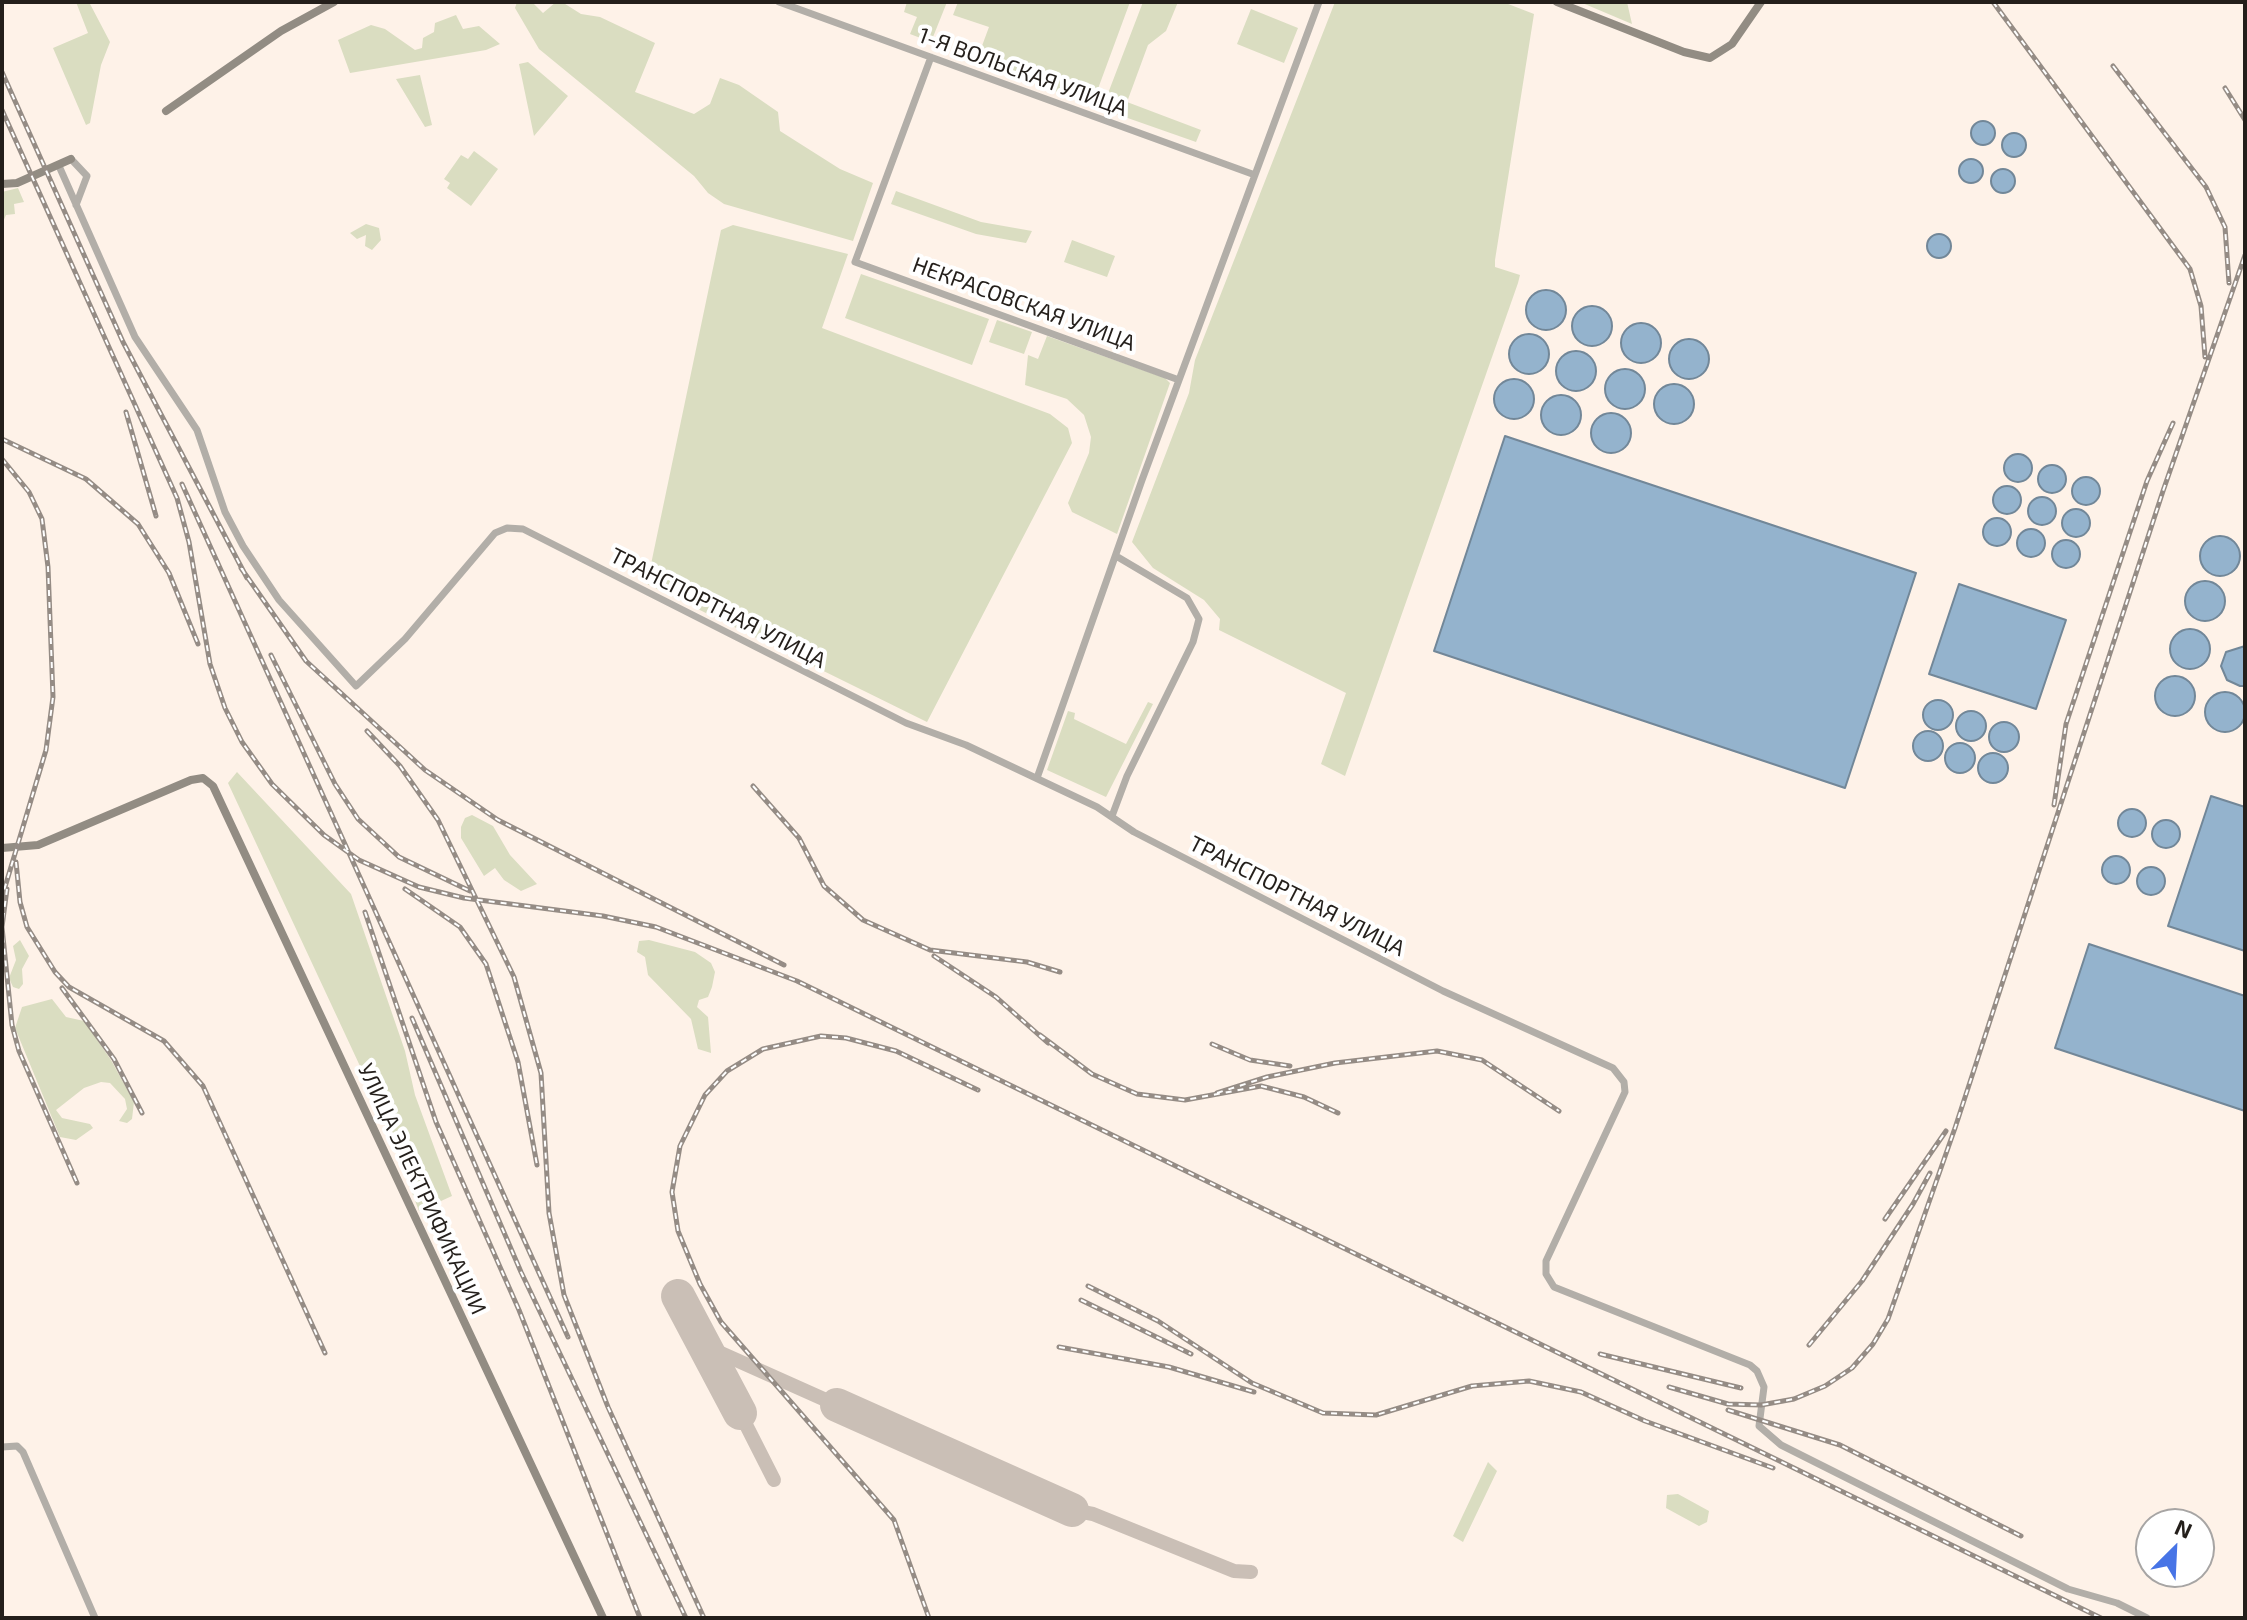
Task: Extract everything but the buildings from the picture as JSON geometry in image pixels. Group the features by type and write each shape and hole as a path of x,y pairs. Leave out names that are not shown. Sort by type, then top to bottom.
{"main road":[{"path":"166,111 281,31 334,2"},
{"path":"1557,2 1684,52 1710,58 1732,44 1761,2"},
{"path":"2,184 17,183 71,159"},
{"name":"УЛИЦА ЭЛЕКТРИФИКАЦИИ","path":"2,848 38,845 191,780 203,778 213,786 603,1618"}],"street":[{"name":"1-Я ВОЛЬСКАЯ УЛИЦА","path":"779,2 1255,175"},
{"path":"1037,778 1179,380 1319,2"},
{"name":"НЕКРАСОВСКАЯ УЛИЦА","path":"931,57 855,262 1179,380"},
{"path":"71,159 87,176 76,205"},
{"path":"59,166 76,205"},
{"name":"ТРАНСПОРТНАЯ УЛИЦА","path":"76,205 145,357 197,430 225,512 243,546 279,600 356,686 405,639 495,533 507,528 523,529 906,723 966,745 1037,778 1112,816 1134,832 1443,991 1613,1068 1624,1082 1625,1092 1546,1261 1546,1274 1554,1287 1750,1365 1757,1371 1764,1387 1759,1426 1781,1445 2068,1589 2117,1603 2147,1618"},
{"path":"1112,816 1127,776 1196,637 1199,619 1187,598 1116,556"},
{"path":"2,1447 17,1446 23,1452 95,1618"}],"green space":[{"path":"76,2 89,2 110,42 101,65 90,123 86,125 53,48 88,33"},
{"path":"517,2 532,2 543,13 556,2 562,2 581,14 600,17 655,43 635,92 694,114 710,104 720,78 739,85 778,112 780,131 840,169 873,183 853,241 724,204 708,193 694,176 539,49 515,8"},
{"path":"907,2 947,2 931,42 910,34 917,17 904,12"},
{"path":"958,2 1130,2 1092,105 976,62 989,27 953,15"},
{"path":"1143,2 1178,2 1166,31 1148,45 1127,102 1201,130 1196,142 1102,109"},
{"path":"1335,2 1503,2 1534,14 1495,260 1495,267 1520,275 1345,776 1321,764 1346,693 1219,630 1220,619 1204,600 1153,568 1132,542 1189,393 1195,360"},
{"path":"1580,2 1627,2 1632,24"},
{"path":"1251,9 1298,28 1284,63 1237,44"},
{"path":"456,15 463,29 479,26 500,44 486,50 350,73 338,40 371,25 385,29 415,50 422,48 423,38 434,32 435,23"},
{"path":"528,62 568,96 534,136 519,64"},
{"path":"420,75 432,125 425,127 396,79"},
{"path":"474,151 498,169 471,206 447,188 450,183 444,179 461,155 468,159"},
{"path":"18,188 24,202 14,204 15,214 6,215 2,224 2,192"},
{"path":"896,191 981,222 1032,231 1026,243 976,234 891,204"},
{"path":"366,224 379,228 381,240 372,250 365,246 366,235 357,239 350,233"},
{"path":"733,225 848,254 822,328 1050,414 1068,428 1072,443 927,722 643,582 650,569 721,230"},
{"path":"1072,240 1115,256 1107,277 1064,262"},
{"path":"861,274 989,319 972,365 845,318"},
{"path":"997,320 1032,332 1024,354 989,342"},
{"path":"1047,336 1165,378 1170,383 1117,534 1072,512 1068,503 1089,453 1091,437 1084,415 1067,399 1025,385 1028,355 1038,359"},
{"path":"1148,702 1153,704 1106,797 1047,770 1068,711 1075,713 1074,719 1126,744"},
{"path":"237,772 351,894 405,1051 415,1095 452,1196 419,1211 380,1109 228,783"},
{"path":"472,815 493,826 510,855 537,884 521,891 504,880 495,868 484,876 461,838 465,818"},
{"path":"20,940 29,956 22,969 23,984 19,989 13,987 9,978 16,960 13,946"},
{"path":"649,940 695,952 711,963 715,972 712,987 708,997 699,1000 697,1007 708,1017 711,1053 698,1049 691,1019 648,975 645,957 637,952 639,941"},
{"path":"52,999 66,1017 84,1021 111,1060 134,1102 132,1119 127,1123 119,1121 127,1109 125,1099 110,1083 101,1082 84,1088 56,1110 62,1118 90,1124 93,1128 76,1140 60,1137 15,1028 22,1007"},
{"path":"1488,1462 1497,1471 1463,1542 1453,1536"},
{"path":"1678,1494 1709,1511 1707,1522 1699,1526 1666,1508 1667,1495"}],"water":[{"path":"1978,121 1988,121 1995,128 1995,138 1988,145 1978,145 1971,138 1971,128"},
{"path":"2009,133 2019,133 2026,140 2026,150 2019,157 2009,157 2002,150 2002,140"},
{"path":"1966,159 1976,159 1983,166 1983,176 1976,183 1966,183 1959,176 1959,166"},
{"path":"1998,169 2008,169 2015,176 2015,186 2008,193 1998,193 1991,186 1991,176"},
{"path":"1934,234 1944,234 1951,241 1951,251 1944,258 1934,258 1927,251 1927,241"},
{"path":"1546,290 1560,296 1566,310 1560,324 1546,330 1532,324 1526,310 1532,296"},
{"path":"1592,306 1606,312 1612,326 1606,340 1592,346 1578,340 1572,326 1578,312"},
{"path":"1641,323 1655,329 1661,343 1655,357 1641,363 1627,357 1621,343 1627,329"},
{"path":"1529,334 1543,340 1549,354 1543,368 1529,374 1515,368 1509,354 1515,340"},
{"path":"1689,339 1703,345 1709,359 1703,373 1689,379 1675,373 1669,359 1675,345"},
{"path":"1576,351 1590,357 1596,371 1590,385 1576,391 1562,385 1556,371 1562,357"},
{"path":"1625,369 1639,375 1645,389 1639,403 1625,409 1611,403 1605,389 1611,375"},
{"path":"1514,379 1528,385 1534,399 1528,413 1514,419 1500,413 1494,399 1500,385"},
{"path":"1674,384 1688,390 1694,404 1688,418 1674,424 1660,418 1654,404 1660,390"},
{"path":"1561,395 1575,401 1581,415 1575,429 1561,435 1547,429 1541,415 1547,401"},
{"path":"1611,413 1625,419 1631,433 1625,447 1611,453 1597,447 1591,433 1597,419"},
{"path":"1505,436 1916,573 1845,788 1434,651"},
{"path":"2018,454 2028,458 2032,468 2028,478 2018,482 2008,478 2004,468 2008,458"},
{"path":"2052,465 2062,469 2066,479 2062,489 2052,493 2042,489 2038,479 2042,469"},
{"path":"2086,477 2096,481 2100,491 2096,501 2086,505 2076,501 2072,491 2076,481"},
{"path":"2007,486 2017,490 2021,500 2017,510 2007,514 1997,510 1993,500 1997,490"},
{"path":"2042,497 2052,501 2056,511 2052,521 2042,525 2032,521 2028,511 2032,501"},
{"path":"2076,509 2086,513 2090,523 2086,533 2076,537 2066,533 2062,523 2066,513"},
{"path":"1997,518 2007,522 2011,532 2007,542 1997,546 1987,542 1983,532 1987,522"},
{"path":"2031,529 2041,533 2045,543 2041,553 2031,557 2021,553 2017,543 2021,533"},
{"path":"2220,536 2234,542 2240,556 2234,570 2220,576 2206,570 2200,556 2206,542"},
{"path":"2066,540 2076,544 2080,554 2076,564 2066,568 2056,564 2052,554 2056,544"},
{"path":"2205,581 2219,587 2225,601 2219,615 2205,621 2191,615 2185,601 2191,587"},
{"path":"1959,584 2066,620 2036,709 1929,674"},
{"path":"2190,629 2204,635 2210,649 2204,663 2190,669 2176,663 2170,649 2176,635"},
{"path":"2245,646 2245,686 2240,686 2227,680 2221,666 2226,652"},
{"path":"2175,676 2189,682 2195,696 2189,710 2175,716 2161,710 2155,696 2161,682"},
{"path":"2225,692 2239,698 2245,712 2239,726 2225,732 2211,726 2205,712 2211,698"},
{"path":"1938,700 1949,704 1953,715 1949,726 1938,730 1927,726 1923,715 1927,704"},
{"path":"1971,711 1982,715 1986,726 1982,737 1971,741 1960,737 1956,726 1960,715"},
{"path":"2004,722 2015,726 2019,737 2015,748 2004,752 1993,748 1989,737 1993,726"},
{"path":"1928,731 1939,735 1943,746 1939,757 1928,761 1917,757 1913,746 1917,735"},
{"path":"1960,743 1971,747 1975,758 1971,769 1960,773 1949,769 1945,758 1949,747"},
{"path":"1993,753 2004,757 2008,768 2004,779 1993,783 1982,779 1978,768 1982,757"},
{"path":"2211,796 2245,807 2245,951 2168,926"},
{"path":"2132,809 2142,813 2146,823 2142,833 2132,837 2122,833 2118,823 2122,813"},
{"path":"2166,820 2176,824 2180,834 2176,844 2166,848 2156,844 2152,834 2156,824"},
{"path":"2116,856 2126,860 2130,870 2126,880 2116,884 2106,880 2102,870 2106,860"},
{"path":"2151,867 2161,871 2165,881 2161,891 2151,895 2141,891 2137,881 2141,871"},
{"path":"2089,944 2245,996 2245,1111 2055,1048"}],"taxiway":[{"path":"705,1346 837,1405"},
{"path":"740,1413 774,1480"},
{"path":"1072,1510 1093,1514 1234,1571 1251,1572"}],"runway":[{"path":"678,1296 740,1413"},
{"path":"837,1405 1072,1510"}],"railway":[{"path":"1993,2 2190,269 2201,306 2205,357"},
{"path":"2113,66 2206,187 2225,227 2229,283"},
{"path":"2,72 123,342 247,578"},
{"path":"2225,88 2245,120"},
{"path":"2,110 177,498 189,542 210,664 225,708 242,742 272,784 324,835 359,860 419,887 464,898 603,916 656,927 797,981 2101,1618"},
{"path":"1669,1387 1728,1404 1761,1405 1794,1399 1825,1386 1852,1368 1873,1344 1888,1319 1955,1128 2163,491 2245,255"},
{"path":"126,412 156,516"},
{"path":"2054,805 2066,724 2147,481 2173,423"},
{"path":"2,439 86,479 138,524 169,573 198,644"},
{"path":"2,459 29,492 42,519 48,567 53,697 46,750 2,897"},
{"path":"182,484 568,1337"},
{"path":"241,568 306,661 425,770 498,820 784,965"},
{"path":"271,655 335,784 358,819 399,857 470,891"},
{"path":"367,731 400,766 438,820 514,977 541,1073 549,1213 564,1295 608,1407 704,1618"},
{"path":"753,786 799,838 824,886 863,920 930,950 1027,962 1060,972"},
{"path":"16,862 20,902 27,927 55,972 69,987 164,1041 203,1086 325,1353"},
{"path":"7,889 2,927 12,1025 19,1051 77,1183"},
{"path":"405,889 460,927 486,964 518,1062 537,1165"},
{"path":"365,912 436,1122 519,1310 640,1618"},
{"path":"934,956 996,997 1048,1043"},
{"path":"62,988 114,1059 142,1113"},
{"path":"412,1018 521,1272 686,1618"},
{"path":"1040,1035 1092,1074 1137,1094 1185,1100 1261,1086 1304,1097 1338,1113"},
{"path":"929,1618 894,1520 721,1322 700,1284 678,1231 672,1192 680,1146 705,1095 727,1071 763,1049 821,1036 846,1038 896,1051 978,1090"},
{"path":"1212,1044 1250,1060 1290,1066"},
{"path":"1217,1093 1267,1077 1335,1063 1437,1051 1482,1060 1559,1111"},
{"path":"1885,1219 1946,1131"},
{"path":"1809,1345 1862,1281 1930,1173"},
{"path":"1088,1286 1158,1321 1252,1383 1323,1413 1376,1415 1472,1386 1529,1381 1581,1392 1645,1421 1773,1468"},
{"path":"1081,1300 1191,1354"},
{"path":"1059,1347 1169,1367 1254,1392"},
{"path":"1600,1354 1741,1388"},
{"path":"1728,1410 1840,1445 2021,1536"}]}
